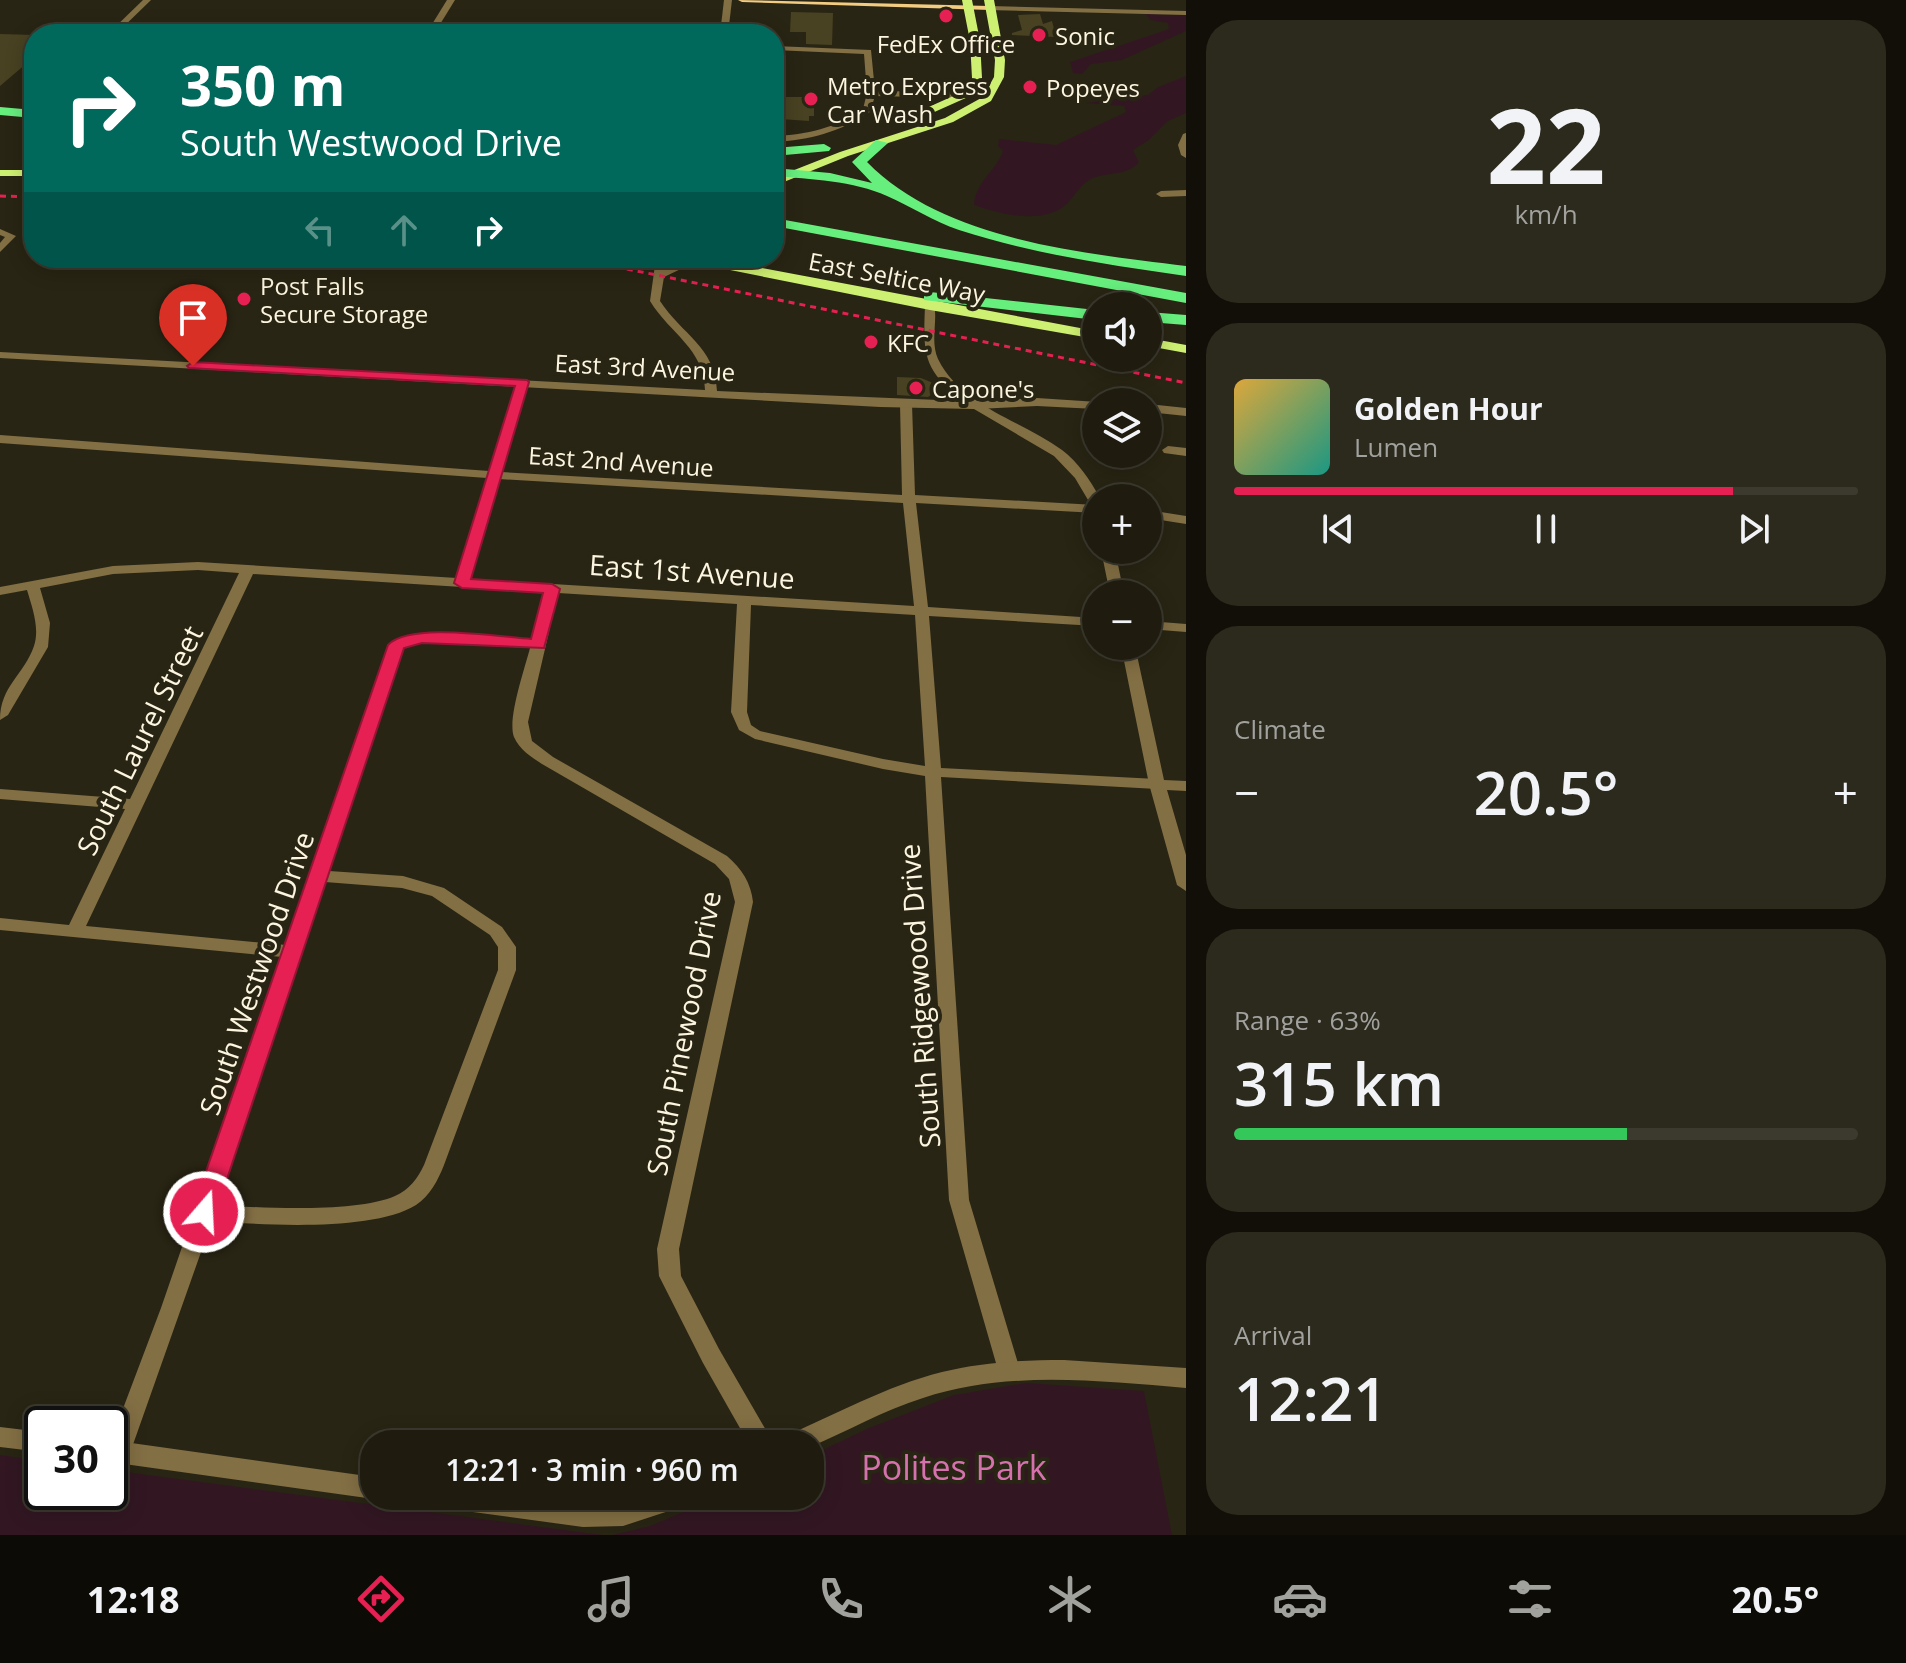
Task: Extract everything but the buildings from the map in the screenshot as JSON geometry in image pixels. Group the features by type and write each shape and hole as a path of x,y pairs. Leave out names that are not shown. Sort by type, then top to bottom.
{"highway":[{"path":"0,99 24,101"},
{"path":"0,111 24,113"},
{"path":"881,143 859,162 878,184 943,219 1010,241 1186,271"},
{"path":"784,151 824,148"},
{"path":"784,173 830,177 902,197"},
{"path":"784,213 1186,298"},
{"path":"784,224 1008,260 1186,284"},
{"path":"930,301 1082,314"},
{"path":"1162,318 1186,320"}],"main road":[{"path":"742,0 990,4 1000,60 999,77 989,97 958,116 784,172"},
{"path":"784,171 824,148 964,95 977,78 968,4"},
{"path":"977,78 988,82 990,86 983,94 989,97"},
{"path":"929,95 943,101 943,105"},
{"path":"0,173 24,173"},
{"name":"East Seltice Way","path":"739,268 1082,330"},
{"name":"East Seltice Way","path":"780,268 930,301"},
{"path":"1162,345 1186,349"}],"street":[{"path":"122,24 147,0"},
{"path":"436,24 451,0"},
{"path":"725,24 728,0"},
{"path":"990,4 1186,13"},
{"path":"784,48 868,52 871,93 867,110 829,133 784,139"},
{"path":"871,93 964,95"},
{"path":"1186,136 1182,147 1186,155"},
{"path":"1161,194 1186,193"},
{"path":"0,232 11,236 0,249"},
{"path":"660,268 660,275"},
{"path":"665,268 655,290 655,301 670,322 702,352 712,375 711,392"},
{"path":"660,275 677,268"},
{"path":"930,301 929,348 942,373 977,405 1060,455 1087,484"},
{"name":"East 3rd Avenue","path":"0,355 906,404 1082,404"},
{"path":"462,583 522,382"},
{"name":"South Ridgewood Drive","path":"906,404 909,499 933,772 959,1200 1009,1370"},
{"path":"1162,409 1186,412"},
{"name":"East 2nd Avenue","path":"0,439 234,453 299,462 494,475 1082,508"},
{"path":"1168,450 1186,452"},
{"path":"1162,516 1186,520"},
{"name":"East 1st Avenue","path":"0,591 145,567 248,569 1082,621"},
{"name":"South Laurel Street","path":"75,931 248,569"},
{"path":"0,715 41,647 44,635 44,624 32,584"},
{"name":"South Pinewood Drive","path":"552,589 520,722 522,738 530,749 554,764 721,860 740,879 743,890 744,902 682,1175 667,1261 670,1276 711,1356 754,1430"},
{"path":"744,601 740,719 744,727 755,734 883,764 933,772 1186,786"},
{"path":"1162,626 1186,628"},
{"name":"South Westwood Drive","path":"128,1415 204,1212 397,645 407,639 422,638 538,644"},
{"path":"1131,660 1157,784 1186,885"},
{"path":"0,794 137,805"},
{"path":"204,1212 237,1216 363,1212 385,1209 410,1198 419,1190 434,1165 507,970 507,947 496,931 438,892 403,882 318,876"},
{"path":"0,924 293,952"},
{"path":"824,1430 941,1382 1009,1370 1059,1368 1186,1378"},
{"path":"0,1437 24,1440"},
{"path":"128,1454 360,1486"},
{"path":"539,1510 583,1516 623,1515 638,1510"}],"green space":[{"path":"1146,14 1186,15 1186,31 1122,60 1091,64 1082,74 1073,73 1070,62 1169,29 1168,23 1150,20"},
{"path":"1186,76 1186,113 1168,121 1149,140 1133,150 1139,162 1134,166 1124,172 1093,178 1066,205 1045,215 1020,216 974,205 978,190 1003,151 998,146 999,139 1056,145 1126,112 1124,106 1086,103 1148,95 1158,87"},
{"name":"Polites Park","path":"1026,1383 1144,1391 1172,1535 613,1535 650,1526 688,1510 824,1510 824,1449 954,1395"},
{"path":"0,1455 24,1458 24,1510 128,1510 128,1472 360,1503 360,1510 413,1510 602,1535 0,1535"}],"railway":[{"path":"0,196 24,197"},
{"path":"622,268 1186,383"}],"place":[{"name":"FedEx Office","path":"946,16"},
{"name":"Sonic","path":"1039,35"},
{"name":"Popeyes","path":"1030,87"},
{"name":"Metro Express Car Wash","path":"811,99"},
{"name":"Post Falls Secure Storage","path":"244,299"},
{"name":"KFC","path":"871,342"},
{"name":"Capone's","path":"916,388"}],"route":[{"path":"193,366 522,382 462,583 552,589 538,644 412,638 397,645 204,1212"}]}
